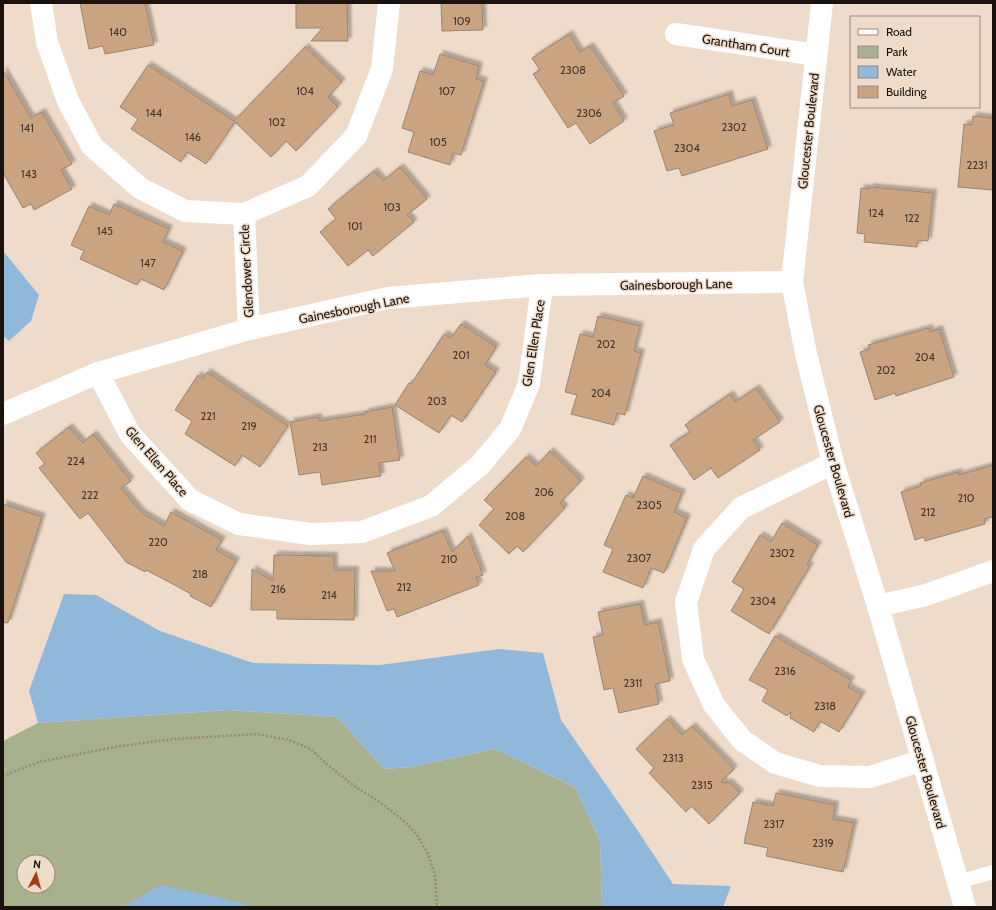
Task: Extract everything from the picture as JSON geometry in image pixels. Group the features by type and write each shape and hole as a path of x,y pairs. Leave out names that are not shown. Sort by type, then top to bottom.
{"street":[{"name":"Glendower Circle","path":"41,3 47,42 68,100 92,146 140,188 185,211 244,214 308,186 356,136 382,69 389,3"},
{"name":"Gloucester Boulevard","path":"822,3 792,282 806,354 833,463 878,606 965,907"},
{"name":"Grantham Court","path":"676,34 816,55"},
{"name":"Glendower Circle","path":"244,214 249,329"},
{"name":"Gainesborough Lane","path":"3,414 98,373 249,329 388,298 542,285 792,282"},
{"name":"Glen Ellen Place","path":"98,373 130,434 190,500 240,524 311,534 362,532 431,506 480,465 510,429 529,384 542,285"},
{"path":"833,463 741,508 704,549 686,602 693,659 714,705 742,740 775,763 820,776 870,777 923,760"},
{"path":"878,606 926,595 993,571"}],"lane":[{"path":"958,882 993,872"}],"path":[{"path":"3,776 38,762 120,746 175,739 257,734 290,740 311,749 353,785 381,803 405,822 417,836 428,854 435,875 437,907"}],"green space":[{"path":"228,710 337,717 384,769 411,767 495,749 575,787 600,841 602,907 3,907 3,741 38,723"}],"water":[{"path":"3,251 39,295 31,321 9,341 3,336"},
{"path":"64,594 96,595 160,631 253,663 380,665 499,649 543,653 561,720 673,884 731,886 723,907 602,907 600,841 575,787 495,749 411,767 384,769 337,717 228,710 38,723 29,691"},
{"path":"160,885 211,895 254,907 123,907"}],"building":[{"path":"80,3 145,3 154,45 105,54 103,46 89,49"},
{"path":"296,3 347,3 348,41 311,41 323,28 296,28"},
{"path":"441,3 482,3 483,30 442,31"},
{"path":"569,34 580,52 590,46 624,96 613,103 624,121 590,144 576,123 568,128 533,74 540,70 532,58"},
{"path":"305,47 342,82 328,97 338,107 296,151 286,141 271,157 235,122 206,164 187,152 181,162 131,129 138,119 120,107 148,65 234,121"},
{"path":"440,54 479,66 476,79 484,81 461,155 453,153 450,165 408,152 414,132 402,128 420,71 433,75"},
{"path":"3,70 31,118 42,112 72,164 61,170 72,189 34,210 31,204 23,208 3,173"},
{"path":"729,94 732,106 752,100 768,149 682,176 679,168 667,171 654,131 674,125 670,113"},
{"path":"973,116 993,118 993,190 958,187 964,124 972,125"},
{"path":"400,167 427,199 407,215 414,222 373,256 368,250 348,266 320,232 336,219 328,209 374,171 383,181"},
{"path":"870,187 933,193 928,241 918,240 917,247 864,242 865,234 857,233 861,188 870,189"},
{"path":"114,204 169,229 163,242 183,251 164,290 141,279 137,285 80,259 84,251 71,245 89,206 109,215"},
{"path":"598,316 640,326 634,351 641,353 625,415 617,413 614,425 571,414 577,395 565,392 580,334 593,337"},
{"path":"461,324 496,347 485,365 496,372 462,422 451,415 439,433 395,405 409,383 411,384 444,334 451,338"},
{"path":"929,328 930,332 939,329 954,377 896,396 895,393 875,400 860,352 870,349 868,345"},
{"path":"207,372 288,426 260,467 242,455 235,466 185,434 192,421 175,410 198,375 203,379"},
{"path":"756,388 780,422 753,440 760,450 718,478 711,468 694,480 670,445 690,432 685,425 730,394 735,402"},
{"path":"392,407 400,460 379,463 381,476 322,485 320,472 299,475 290,422 318,417 319,421 366,414 365,412"},
{"path":"69,427 83,443 93,434 131,481 121,488 142,513 164,526 171,512 222,540 216,550 236,561 211,607 190,596 191,594 167,581 126,562 88,513 80,519 39,468 45,464 36,453"},
{"path":"550,451 581,481 560,503 565,508 523,552 517,546 509,554 479,525 494,509 484,500 526,457 536,466"},
{"path":"993,465 993,517 984,519 985,524 925,541 924,537 915,540 901,492 921,486 920,483 958,472 959,475"},
{"path":"643,476 682,493 674,512 687,518 664,573 651,568 643,588 603,572 613,549 604,545 626,495 633,498"},
{"path":"3,504 42,517 8,623 3,622"},
{"path":"782,523 818,545 807,564 810,566 769,634 731,611 744,589 732,582 760,535 771,542"},
{"path":"443,531 452,552 468,536 483,575 476,577 479,585 397,617 394,609 387,611 371,571 395,571 387,553"},
{"path":"274,555 334,556 334,570 355,570 354,620 277,619 277,610 251,610 252,569 273,581"},
{"path":"640,604 645,625 658,622 670,681 655,684 659,704 619,713 613,688 604,690 593,637 603,635 598,612"},
{"path":"775,636 851,680 848,687 862,695 839,732 820,721 814,732 790,718 791,712 787,716 762,701 768,690 749,680"},
{"path":"667,719 682,735 692,726 734,769 721,782 730,783 740,793 709,824 691,806 686,812 649,773 654,768 636,749"},
{"path":"776,793 835,805 833,819 854,823 843,872 766,856 768,848 744,843 753,802 773,806"}]}
